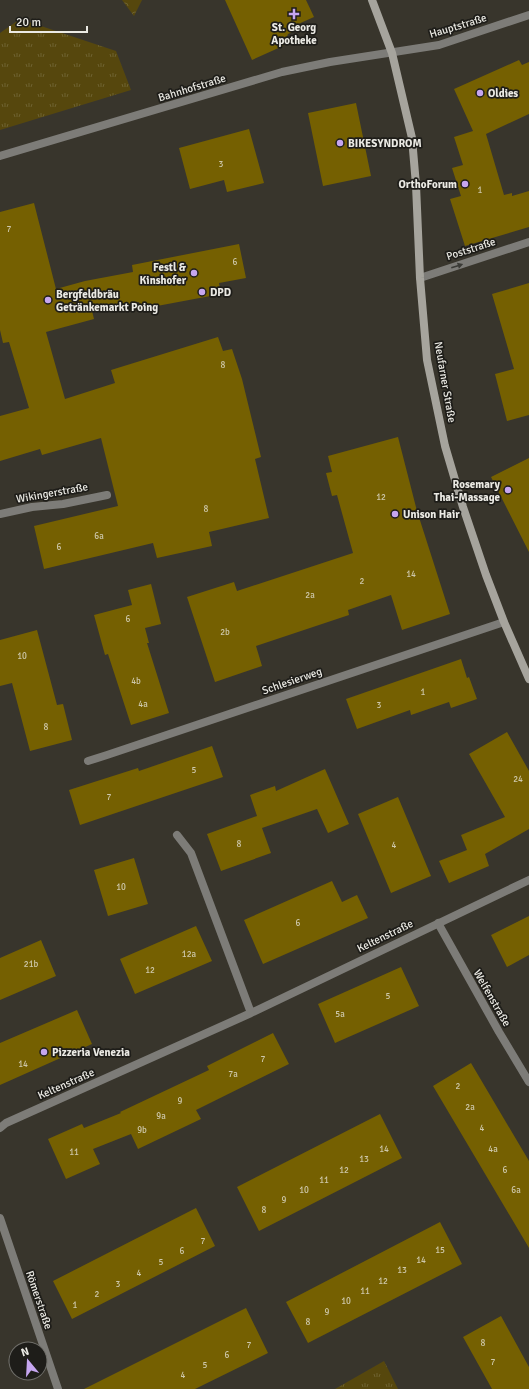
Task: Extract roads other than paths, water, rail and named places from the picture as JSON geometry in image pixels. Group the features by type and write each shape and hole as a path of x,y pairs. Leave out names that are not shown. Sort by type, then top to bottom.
{"street":[{"name":"Neufarner Straße","path":"372,0 392,53 412,138 416,185 420,278 428,360 445,446 466,515 504,622 529,679"},
{"name":"Hauptstraße","path":"392,53 439,44 529,15"},
{"name":"Bahnhofstraße","path":"0,156 282,72 330,62 392,53"},
{"name":"Poststraße","path":"420,278 529,242"},
{"name":"Wikingerstraße","path":"0,514 32,507 63,504 107,494"},
{"name":"Schlesierweg","path":"88,761 107,756 504,622"},
{"path":"177,835 191,853 251,1013"},
{"name":"Keltenstraße","path":"0,1128 13,1120 251,1013 529,880"},
{"name":"Welfenstraße","path":"438,923 499,1032 529,1082"},
{"name":"Römerstraße","path":"0,1218 58,1389"}],"place":[{"name":"St. Georg Apotheke","path":"294,14"},
{"name":"Oldies","path":"480,93"},
{"name":"BIKESYNDROM","path":"340,143"},
{"name":"OrthoForum","path":"465,184"},
{"name":"Festl & Kinshofer","path":"194,273"},
{"name":"DPD","path":"202,292"},
{"name":"Bergfeldbräu Getränkemarkt Poing","path":"48,300"},
{"name":"Rosemary Thai-Massage","path":"508,490"},
{"name":"Unison Hair","path":"395,514"},
{"name":"Pizzeria Venezia","path":"44,1052"}]}
